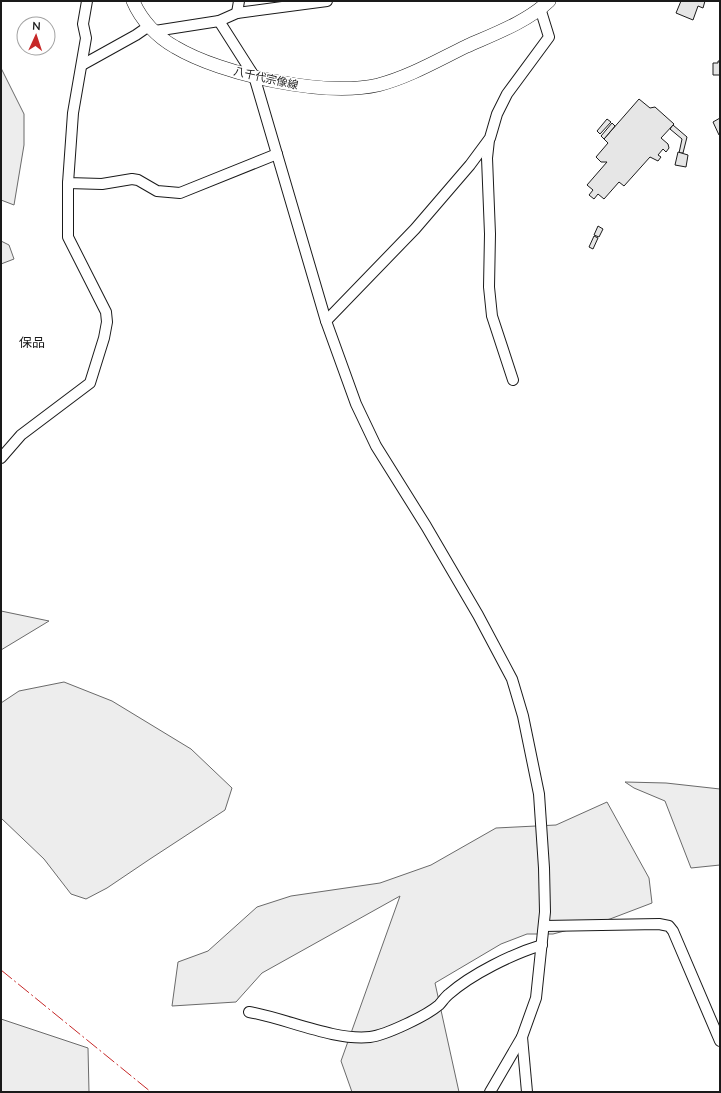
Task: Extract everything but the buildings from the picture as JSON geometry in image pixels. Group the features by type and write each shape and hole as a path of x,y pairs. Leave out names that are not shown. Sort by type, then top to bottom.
{"main road":[{"name":"八千代宗像線","path":"133,1 137,10 152,28 174,47 206,63 298,86 345,88 377,85 407,75 513,25 544,4"}],"street":[{"path":"1,458 21,435 90,383 104,338 107,322 106,312 68,237 68,183 73,113 86,38 83,24 88,1"},
{"path":"237,13 239,1"},
{"path":"82,65 152,28 219,21 237,13 327,1"},
{"path":"513,380 492,316 489,287 490,234 487,158 496,114 506,94 549,36 544,4"},
{"path":"219,21 254,76 326,321 356,404 376,446 446,560 512,679 530,746 538,794 544,868 544,926 536,998 522,1037 490,1092"},
{"path":"326,321 415,229 470,165 490,138"},
{"path":"68,183 102,184 132,179 138,180 157,191 180,193 277,154"},
{"path":"544,926 659,924 669,926 674,931 720,1041"},
{"path":"249,1012 270,1016 323,1031 348,1036 370,1037 396,1029 438,1006 448,994 514,954 542,945"},
{"path":"522,1037 527,1092"}],"shaded area":[{"path":"1,68 24,114 24,145 14,205 1,200"},
{"path":"1,241 9,245 14,259 1,264"},
{"path":"1,611 49,621 1,650"},
{"path":"64,682 112,701 191,749 232,788 225,810 107,888 86,899 71,894 44,859 1,818 1,703 19,691"},
{"path":"625,782 666,783 720,789 720,865 691,868 665,801 634,788"},
{"path":"607,802 649,878 652,903 610,919 553,934 527,934 501,944 435,983 459,1092 352,1092 341,1061 400,896 262,973 236,1002 172,1006 178,962 208,951 257,907 291,896 380,883 431,865 496,828 556,825"},
{"path":"1,1019 88,1048 89,1092 1,1092"}],"power":[{"path":"1,970 151,1092"}],"district":[{"name":"保品","path":"32,342"}]}
